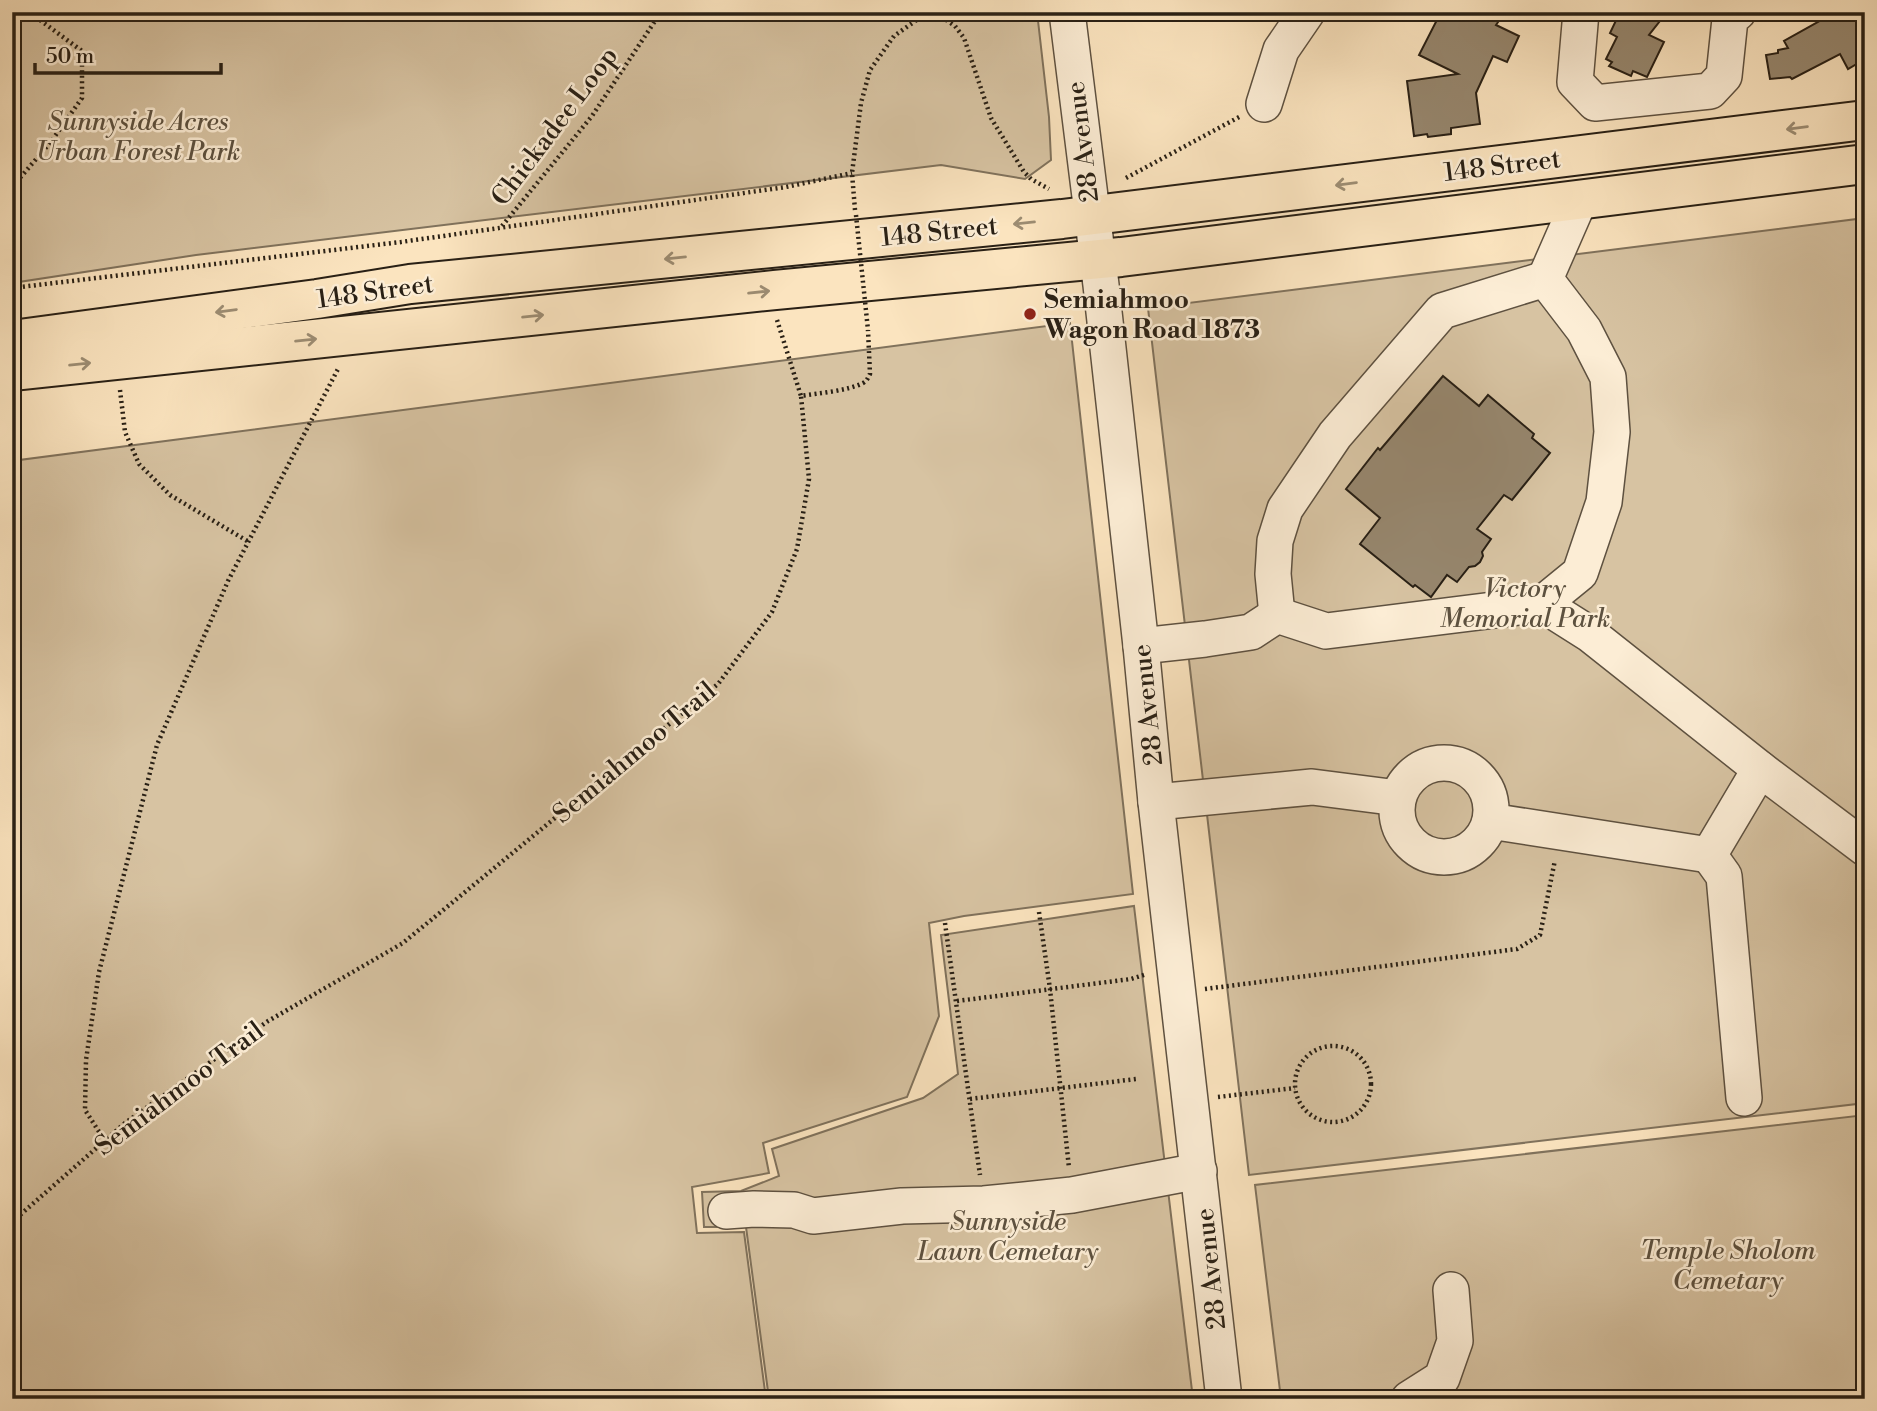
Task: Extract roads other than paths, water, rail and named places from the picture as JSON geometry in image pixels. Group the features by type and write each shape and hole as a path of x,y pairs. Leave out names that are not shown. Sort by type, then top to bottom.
{"main road":[{"name":"148 Street","path":"12,340 410,284 1091,216 1865,120"},
{"name":"148 Street","path":"12,372 775,290 1097,260 1865,164"}],"street":[{"name":"28 Avenue","path":"1067,12 1141,646 1156,802 1224,1399"},
{"path":"1264,104 1281,50 1307,12"},
{"path":"1581,12 1575,82 1595,103 1710,91 1724,76 1730,19 1738,12"},
{"path":"1277,615 1273,574 1275,541 1285,509 1335,435 1442,311 1545,279 1580,199"},
{"path":"1545,279 1584,330 1608,377 1612,432 1604,502 1580,573 1591,635"},
{"path":"1277,615 1326,631 1542,604 1580,573"},
{"path":"1542,604 1591,635 1760,769 1861,837"},
{"path":"1141,646 1251,632 1277,615"},
{"path":"1442,762 1457,764 1471,771 1482,782 1489,795 1490,821 1481,840 1469,850 1454,857 1438,858 1422,853 1409,843 1400,830 1396,814 1398,798 1404,784 1414,773 1427,765 1442,762"},
{"path":"1709,855 1760,769"},
{"path":"1156,802 1312,786 1398,798"},
{"path":"1490,821 1709,855 1724,876 1744,1098"},
{"path":"726,1211 794,1210 813,1216 902,1206 984,1204 1072,1195 1199,1171"},
{"path":"1409,1399 1442,1378 1455,1341 1451,1290"}],"place":[{"name":"Semiahmoo Wagon Road 1873","path":"1030,314"}],"park label":[{"name":"Sunnyside Acres Urban Forest Park","path":"138,136"},
{"name":"Victory Memorial Park","path":"1525,603"},
{"name":"Sunnyside Lawn Cemetary","path":"1008,1236"},
{"name":"Temple Sholom Cemetary","path":"1728,1265"}]}
